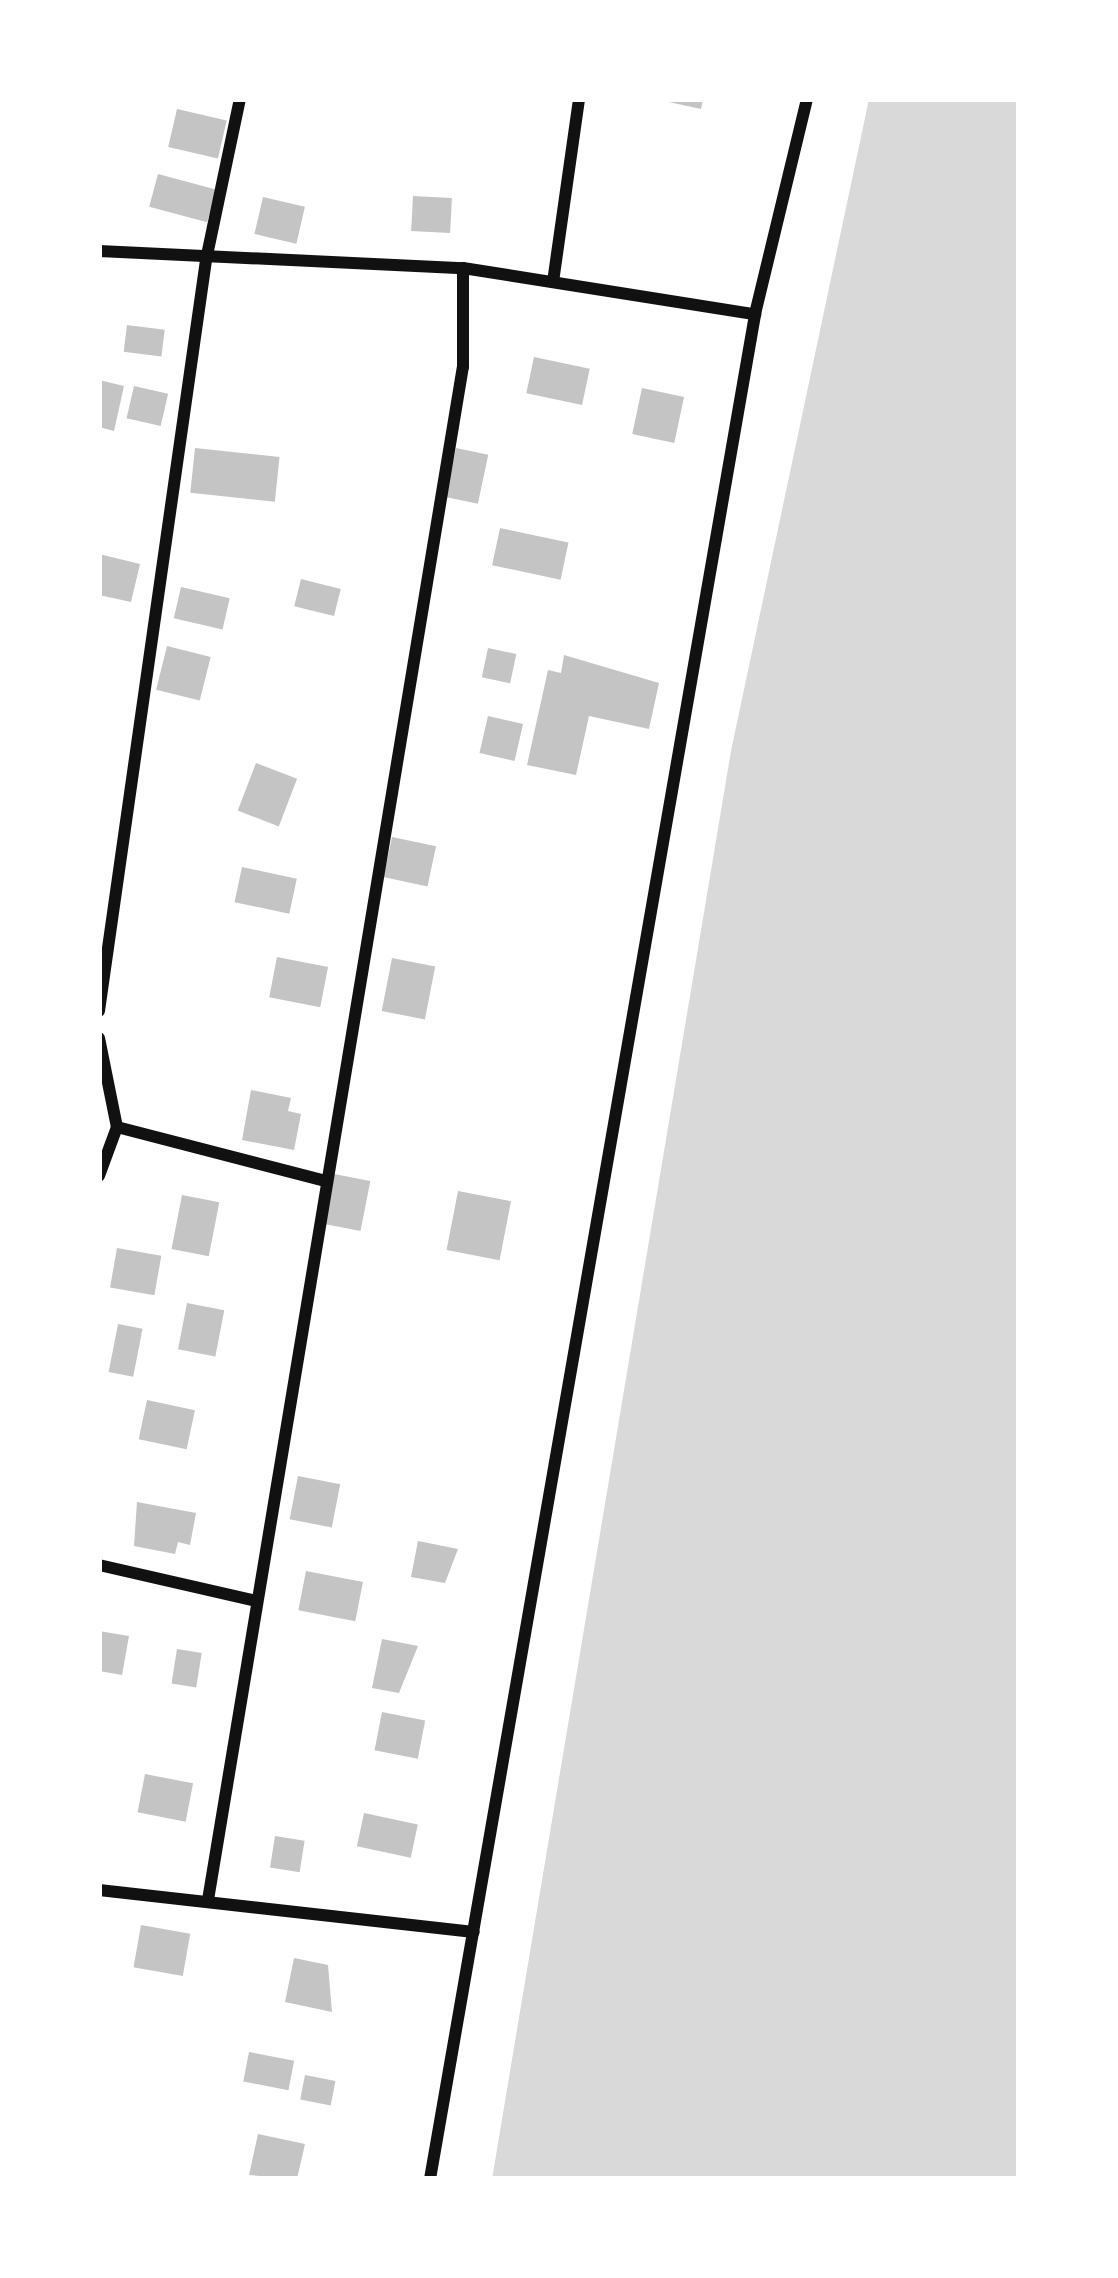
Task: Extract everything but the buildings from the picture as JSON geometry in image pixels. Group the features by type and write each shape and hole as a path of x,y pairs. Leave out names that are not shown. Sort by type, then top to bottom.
{"street":[{"path":"99,1011 206,260 240,99"},
{"path":"553,282 579,99"},
{"path":"430,2179 755,314 807,99"},
{"path":"99,251 206,260 463,268 755,314"},
{"path":"208,1900 322,1180 463,367 463,268"},
{"path":"99,1038 117,1127 99,1175"},
{"path":"117,1127 322,1180"},
{"path":"99,1565 256,1601"},
{"path":"99,1890 474,1932"}],"shaded area":[{"path":"869,99 1019,99 1019,2179 492,2179 731,751"}]}
